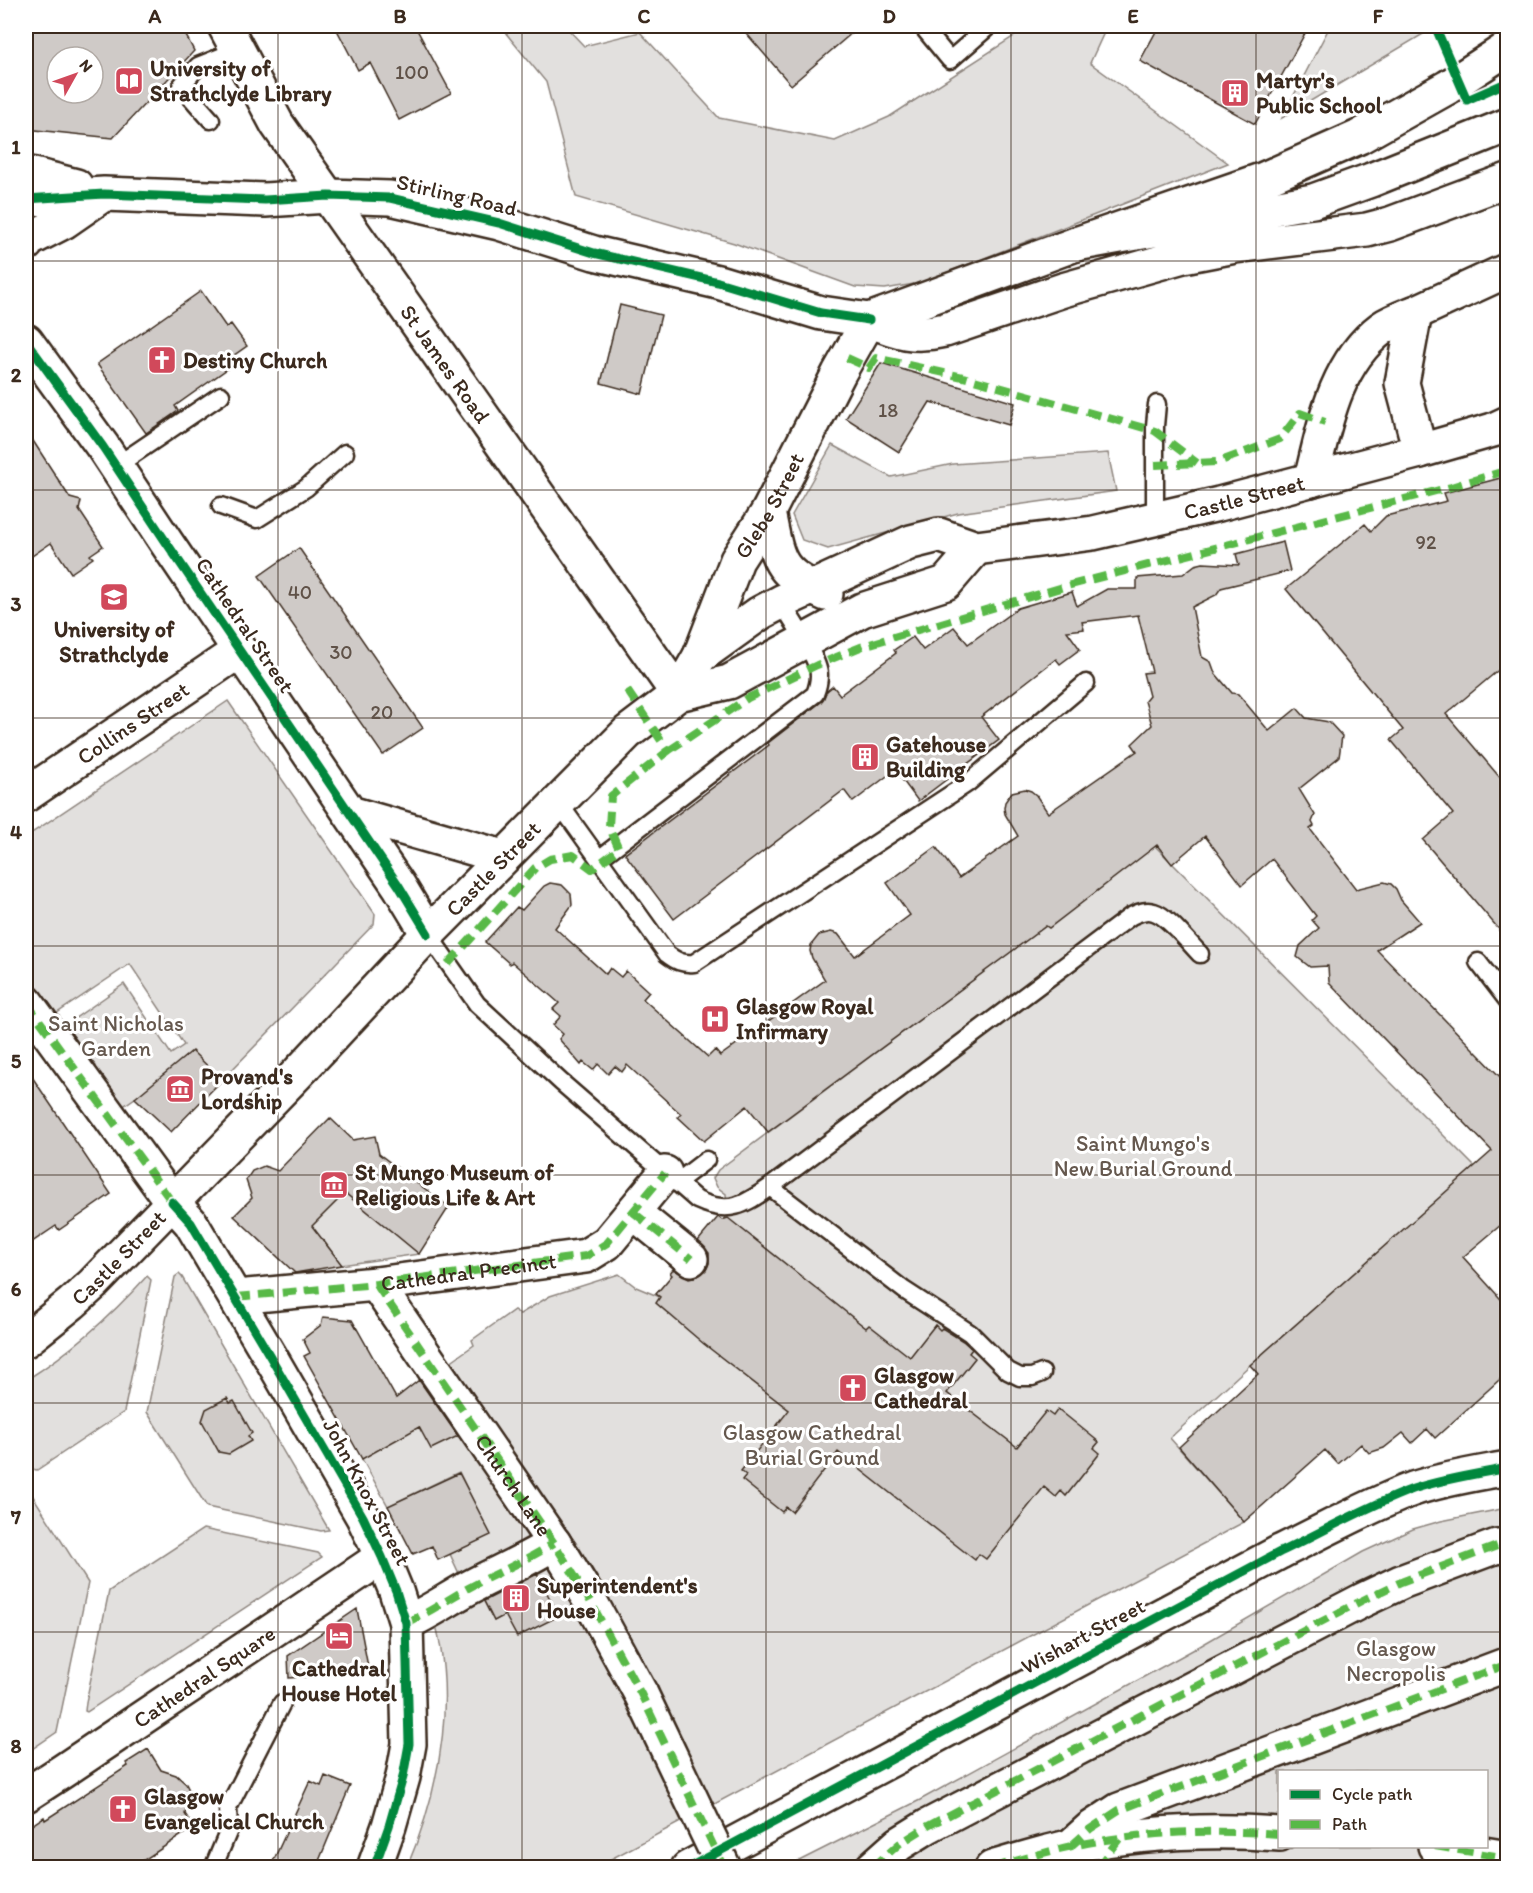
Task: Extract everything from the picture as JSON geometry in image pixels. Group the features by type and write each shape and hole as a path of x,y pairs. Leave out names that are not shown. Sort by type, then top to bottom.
{"main road":[{"name":"St James Road","path":"231,38 277,124 678,694"},
{"path":"869,320 1076,244 1264,179 1338,146 1448,87 1508,48"},
{"path":"1076,244 1313,201 1508,125"},
{"name":"Stirling Road","path":"26,173 104,194"},
{"name":"Stirling Road","path":"26,199 104,194 265,200 328,196 390,198 499,223 594,254 718,282 821,313 869,320 908,334 926,334 1150,265 1227,248 1367,230 1390,224 1508,180"},
{"path":"26,244 30,238 65,221 104,194"},
{"path":"1311,480 1325,422 1335,395 1362,346 1383,327 1508,270"},
{"path":"1415,313 1402,383 1420,451"},
{"name":"Glebe Street","path":"678,694 700,656 737,560 768,512 839,372 869,320"},
{"name":"Cathedral Street","path":"26,341 116,466 399,886 428,934"},
{"name":"Castle Street","path":"700,656 781,602 911,542 939,535 976,548 1093,533 1311,480 1493,430 1508,423"},
{"path":"768,512 779,561 799,582 862,610"},
{"name":"Castle Street","path":"26,1340 93,1284 297,1074 428,934 628,732 678,694 729,682 862,610 946,583 976,548"},
{"name":"Collins Street","path":"26,795 239,651"},
{"path":"350,813 503,857"},
{"name":"John Knox Street","path":"26,1002 172,1202 191,1223 363,1517 396,1591 406,1623 409,1744 403,1777 374,1868"},
{"name":"Cathedral Precinct","path":"236,1297 376,1284 586,1256 607,1243 633,1212 670,1178"},
{"path":"633,1212 691,1259"},
{"name":"Church Lane","path":"376,1284 554,1543 589,1599 640,1694 724,1868"},
{"name":"Wishart Street","path":"688,1868 1280,1552 1414,1489 1472,1474 1508,1468"},
{"path":"406,1623 432,1611 463,1591 532,1558 554,1543"},
{"path":"872,1868 899,1844 938,1821 1363,1600 1436,1568 1497,1546 1508,1547"},
{"name":"Cathedral Square","path":"26,1795 382,1557"},
{"path":"1071,1846 1090,1829 1119,1810 1508,1664"},
{"path":"992,1868 1071,1846 1119,1839 1186,1832 1278,1834"},
{"path":"1097,1868 1119,1839"},
{"path":"1449,1848 1508,1858"}],"lane":[{"path":"922,26 950,60 989,26"},
{"path":"211,120 181,86 198,66 231,38"},
{"path":"116,466 221,394"},
{"path":"1155,519 1155,426 1158,404"},
{"path":"221,506 257,519 306,488 345,453"},
{"path":"600,858 815,694 818,669 781,602"},
{"path":"558,802 667,954 675,961 684,964 694,963 968,783 1086,683"},
{"path":"428,934 477,1004 670,1178 698,1200 709,1206 721,1208 734,1207 748,1202 770,1187 1131,916 1142,912 1154,912 1163,917 1200,954"},
{"path":"1478,962 1508,1001"},
{"path":"670,1178 706,1160"},
{"path":"770,1187 904,1290 970,1333 1008,1371 1020,1377 1032,1377 1042,1373"},
{"path":"213,1868 229,1830 228,1808 282,1703"}],"green space":[{"path":"500,26 565,26 584,46 640,32 719,118 835,141 889,117 1030,26 1107,26 1090,63 1228,163 920,283 885,289 855,287 734,243 576,197 546,82"},
{"path":"1330,26 1422,26 1425,33 1282,118"},
{"path":"832,445 891,477 953,464 1108,453 1116,491 958,513 828,549 802,540 792,515"},
{"name":"Saint Nicholas Garden","path":"228,701 375,914 374,924 222,1080 135,1098 122,1107 93,1076 96,1066 61,1028 124,984 171,1054 184,1045 130,964 26,1034 26,837"},
{"path":"1154,845 1475,1167 1170,1438 1244,1522 596,1867 407,1867 429,1803 442,1736 443,1668 438,1634 429,1601 462,1580 450,1554 490,1535 459,1472 388,1506 362,1459 408,1392 421,1383 423,1385 452,1364 450,1362 474,1345 472,1340 514,1310 520,1314 550,1296 619,1274 636,1287 660,1297 727,1215 726,1194 717,1187 713,1178 718,1170","holes":["534,1569 558,1616 505,1615 494,1621 479,1592"]},
{"path":"345,1193 419,1254 341,1265 324,1241 279,1258"},
{"path":"179,1274 329,1530 321,1531 207,1507 147,1412 175,1277"},
{"path":"147,1276 151,1280 124,1412 37,1470 26,1468 26,1380 59,1358 90,1332"},
{"path":"26,1491 31,1493 88,1583 57,1732 26,1753"},
{"name":"Glasgow Necropolis","path":"1507,1508 1507,1867 785,1868 920,1800 1200,1646 1363,1552 1413,1529"},
{"path":"203,1529 318,1553 322,1557 87,1712 85,1711 109,1591"}],"building":[{"name":"University of Strathclyde Library","path":"26,26 181,26 194,51 113,138 26,129"},
{"path":"335,26 415,26 451,93 399,120 370,63 358,70"},
{"path":"740,26 860,26 791,85"},
{"name":"Martyr's Public School","path":"1159,26 1309,26 1255,124 1140,61"},
{"name":"Destiny Church","path":"201,291 226,327 231,324 247,346 223,363 227,369 175,406 178,411 146,433 97,364"},
{"path":"620,305 661,315 642,394 601,383"},
{"path":"881,363 1015,403 1009,425 930,402 899,452 846,418"},
{"path":"26,430 70,498 81,501 79,510 103,546 90,555 93,558 71,573 51,543 26,560"},
{"path":"1508,476 1508,662 1446,714 1508,787 1508,940 1423,840 1453,814 1391,740 1403,730 1286,589 1365,524 1371,531 1386,516 1447,501 1444,493"},
{"path":"1283,542 1290,571 1221,588 1216,595 1192,607 1202,657 1211,662 1215,673 1232,693 1238,694 1269,731 1297,708 1306,718 1329,722 1342,736 1339,757 1299,789 1315,815 1312,822 1314,826 1310,829 1356,889 1384,882 1396,889 1401,900 1420,922 1377,950 1508,1085 1508,1219 1463,1257 1508,1307 1508,1372 1435,1438 1427,1429 1412,1443 1403,1433 1384,1448 1369,1453 1361,1444 1338,1464 1325,1450 1244,1522 1179,1447 1258,1374 1250,1365 1492,1151 1329,982 1328,966 1310,967 1297,957 1300,946 1319,928 1312,920 1316,916 1272,859 1242,885 1205,836 1172,864 1157,845 1049,928 1046,926 768,1132 747,1106 704,1141 678,1117 681,1114 627,1065 622,1072 615,1066 608,1074 598,1064 593,1070 583,1062 581,1065 559,1039 563,1034 553,1025 561,1016 553,1009 559,1003 485,942 517,907 522,910 544,886 550,883 562,885 571,894 572,905 555,928 606,974 610,968 621,977 626,971 649,992 643,999 708,1057 715,1050 720,1056 825,980 810,951 811,945 819,935 831,932 838,934 855,956 910,915 887,883 936,847 959,878 1018,836 1004,808 1012,792 1025,789 1031,791 1048,813 1137,751 1132,744 1152,725 1145,701 1149,696 1143,673 1152,672 1138,615 1082,622 1084,629 1067,631 1080,649 1060,664 1056,659 981,717 999,740 918,801 895,770 853,802 844,790 674,919 625,854 769,745 768,743 821,702 833,686 840,695 896,653 894,650 913,637 923,650 954,627 968,644 1018,608 1072,592 1077,606 1107,589 1137,589 1137,578 1183,574 1195,565 1203,563 1239,565 1236,554"},
{"path":"299,548 423,728 383,755 259,576"},
{"name":"Provand's Lordship","path":"192,1051 222,1080 171,1132 135,1098"},
{"path":"26,1068 111,1194 59,1230 56,1226 26,1246"},
{"name":"St Mungo Museum of Religious Life & Art","path":"330,1118 353,1140 375,1136 379,1154 449,1207 419,1254 345,1193 312,1226 342,1265 295,1273 234,1216 252,1198 246,1180 252,1171 264,1166 278,1171"},
{"name":"Glasgow Cathedral","path":"718,1217 722,1220 728,1218 866,1328 869,1325 910,1357 935,1325 940,1330 942,1328 963,1341 972,1349 969,1353 975,1358 947,1393 1017,1447 1046,1411 1053,1416 1058,1409 1099,1442 1094,1448 1100,1453 1066,1496 1061,1491 1056,1497 1044,1487 986,1559 979,1554 975,1560 838,1452 792,1512 786,1507 782,1512 742,1480 746,1475 741,1471 789,1410 704,1344 656,1303 660,1297 656,1294 672,1275 670,1273 673,1269 689,1278 698,1276 706,1270 709,1253 698,1241"},
{"path":"323,1317 352,1320 396,1398 419,1380 458,1436 431,1449 419,1427 362,1459 304,1356 310,1353 303,1339 321,1325"},
{"path":"227,1398 230,1403 234,1401 252,1433 248,1436 251,1441 229,1454 219,1452 202,1421 206,1409"},
{"path":"459,1473 491,1535 438,1560 432,1546 413,1554 388,1506"},
{"name":"Superintendent's House","path":"537,1574 559,1616 517,1637 505,1615 494,1621 484,1601"},
{"name":"Cathedral House Hotel","path":"357,1609 369,1672 289,1678 288,1656"},
{"name":"Glasgow Evangelical Church","path":"148,1749 161,1770 176,1775 186,1784 189,1797 185,1814 194,1827 132,1868 26,1868 26,1829 44,1817 45,1820 128,1766 126,1763"},
{"path":"325,1776 350,1786 316,1868 270,1868 310,1781 321,1786"}],"marked path":[{"path":"847,358 869,368 876,358 963,377 1155,431 1197,463"},
{"path":"1155,465 1218,462 1280,439 1300,413 1325,422"},
{"path":"668,751 748,698 863,646 1067,586 1451,487 1508,470"},
{"path":"448,964 535,868 550,859 573,855 592,869 619,849 609,826 611,796 668,751 625,687"},
{"path":"26,1002 172,1202"},
{"path":"236,1297 376,1284 586,1256 607,1243 665,1173"},
{"path":"633,1212 691,1259"},
{"path":"376,1284 554,1543 589,1599 641,1694 724,1868"},
{"path":"406,1623 554,1543"},
{"path":"872,1868 899,1844 928,1826 1363,1600 1401,1582 1497,1546 1508,1547"},
{"path":"1071,1846 1090,1829 1119,1810 1508,1664"},
{"path":"992,1868 1042,1853 1098,1841 1202,1832 1278,1834"},
{"path":"1097,1868 1119,1839"},
{"path":"1447,1848 1508,1858"},
{"path":"1487,1868 1490,1854"}],"cycle path":[{"path":"1435,26 1467,100 1508,82"},
{"path":"26,199 104,194 265,200 328,196 390,198 499,223 594,253 718,282 821,313 869,320"},
{"path":"26,341 103,447 399,886 428,934"},
{"path":"172,1202 191,1223 363,1517 396,1591 406,1623 409,1744 403,1777 374,1868"},
{"path":"688,1868 1280,1552 1362,1511 1424,1485 1508,1468"}],"place":[{"name":"University of Strathclyde Library","path":"129,81"},
{"name":"Martyr's Public School","path":"1235,93"},
{"name":"Destiny Church","path":"162,360"},
{"name":"University of Strathclyde","path":"114,597"},
{"name":"Gatehouse Building","path":"865,757"},
{"name":"Glasgow Royal Infirmary","path":"715,1019"},
{"name":"Provand's Lordship","path":"180,1089"},
{"name":"St Mungo Museum of Religious Life & Art","path":"334,1185"},
{"name":"Glasgow Cathedral","path":"853,1388"},
{"name":"Superintendent's House","path":"516,1598"},
{"name":"Cathedral House Hotel","path":"339,1636"},
{"name":"Glasgow Evangelical Church","path":"123,1809"}],"park label":[{"name":"Saint Mungo's New Burial Ground","path":"1143,1156"},
{"name":"Glasgow Cathedral Burial Ground","path":"812,1444"}]}
